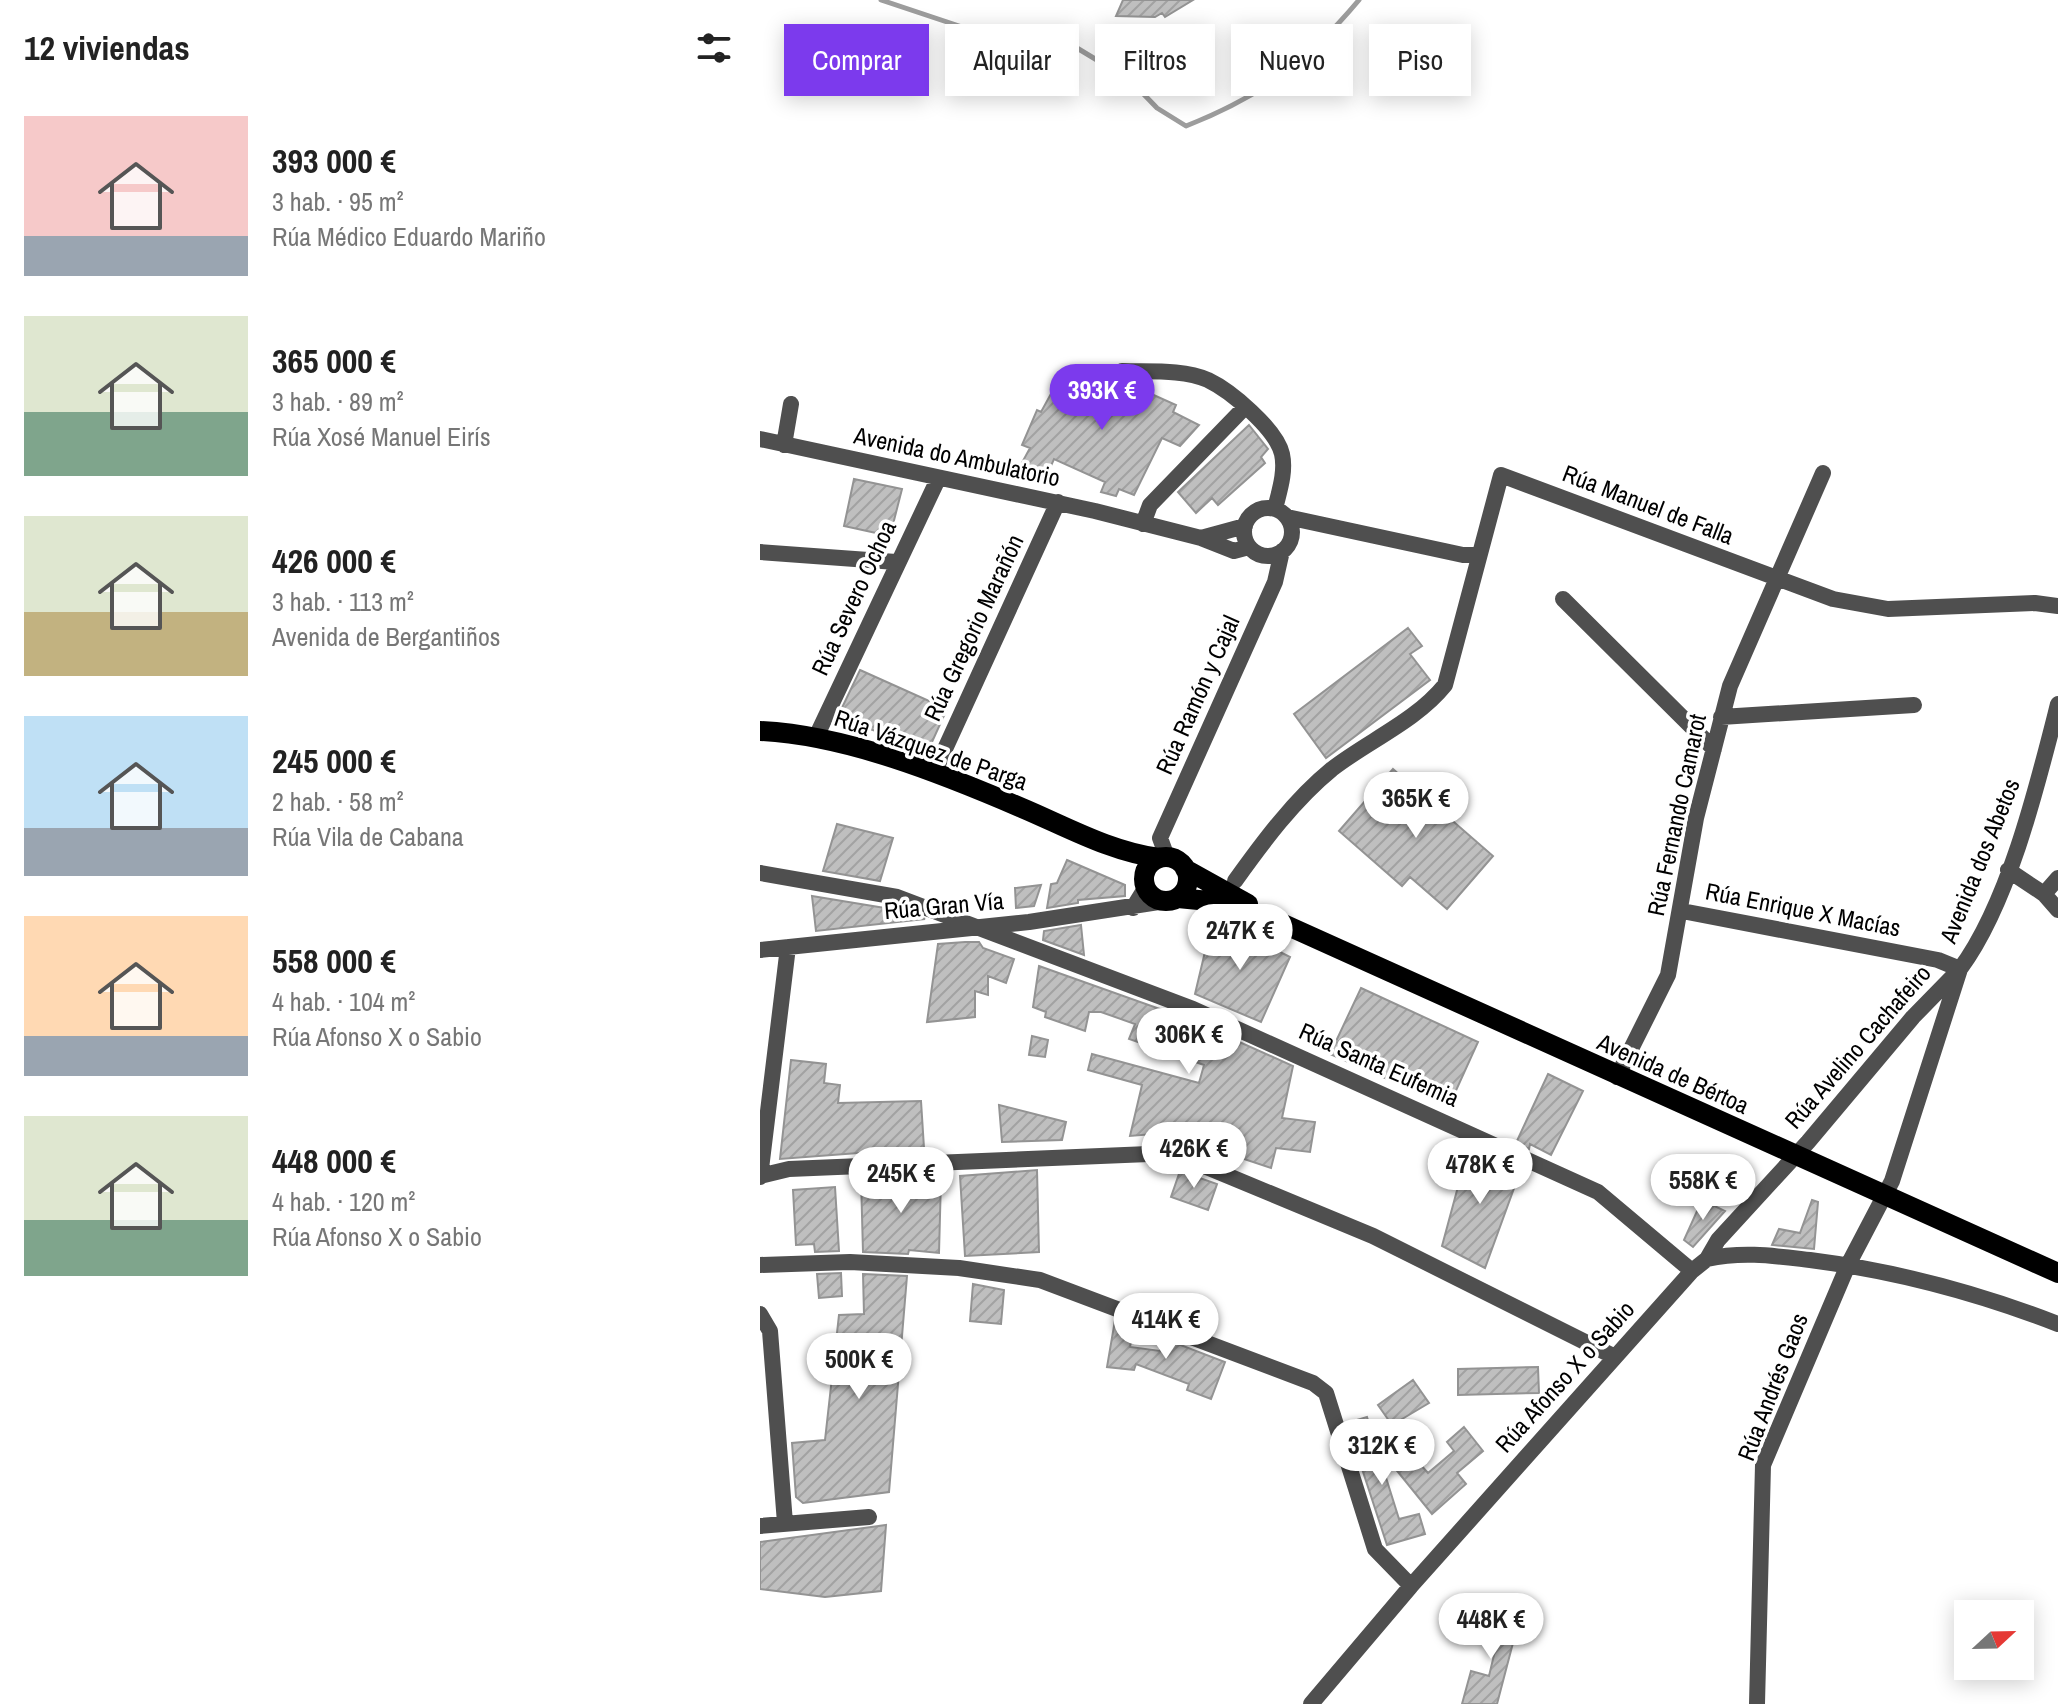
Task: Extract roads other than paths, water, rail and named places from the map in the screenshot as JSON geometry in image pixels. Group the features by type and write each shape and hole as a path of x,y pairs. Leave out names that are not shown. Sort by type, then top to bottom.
{"main road":[{"name":"Rúa Vázquez de Parga","path":"760,731 816,737 934,773 1125,853 1163,858"},
{"path":"1125,853 1145,884 1154,897 1172,900 1188,882 1185,869 1163,858 1148,868 1145,884"},
{"name":"Avenida de Bértoa","path":"1185,869 1268,917 1793,1157 2058,1273"},
{"name":"Avenida de Bértoa","path":"1172,900 1209,901 1268,917"}],"street":[{"path":"1122,371 1173,372 1208,380 1270,428 1282,453 1281,513 1287,545"},
{"path":"784,445 791,404"},
{"path":"1143,524 1150,505 1245,407"},
{"name":"Avenida do Ambulatorio","path":"760,439 1058,502 1201,538 1234,551 1249,547"},
{"name":"Rúa Fernando Camarot","path":"1617,1077 1668,975 1682,911 1696,818 1730,686 1823,473"},
{"name":"Rúa Manuel de Falla","path":"1477,555 1501,475 1833,599 1888,609 2035,603 2058,606"},
{"name":"Rúa Severo Ochoa","path":"816,737 896,562 938,479"},
{"name":"Rúa Gregorio Marañón","path":"934,773 1058,502"},
{"path":"1235,881 1313,786 1360,748 1427,705 1445,685 1477,555 1324,526 1260,509 1245,526 1249,547 1268,556 1287,545 1300,531 1324,526"},
{"name":"Avenida do Ambulatorio","path":"1201,538 1245,526"},
{"name":"Rúa Ramón y Cajal","path":"1163,858 1160,838 1275,582 1287,545"},
{"path":"760,552 896,562"},
{"path":"1563,599 1714,749"},
{"name":"Avenida dos Abetos","path":"1885,1198 1960,969 1978,939 2008,870 2036,793 2058,704"},
{"path":"1721,717 1914,705"},
{"path":"2008,870 2044,894 2058,910"},
{"name":"Rúa Santa Eufemia","path":"760,873 897,897 1207,1015 1598,1192 1692,1271"},
{"path":"2044,894 2058,878"},
{"path":"1208,880 1235,881"},
{"path":"1235,881 1250,905"},
{"path":"1133,908 1145,884"},
{"name":"Rúa Gran Vía","path":"760,950 977,927 1133,908 1172,900"},
{"name":"Rúa Enrique X Macías","path":"1682,911 1938,960 1960,969"},
{"path":"788,947 760,1176 789,1169 1173,1153 1373,1236 1615,1357"},
{"name":"Rúa Avelino Cachafeiro","path":"1793,1157 1913,1017 1960,969"},
{"path":"1913,1017 1930,1022 1939,1033"},
{"name":"Rúa Afonso X o Sabio","path":"1311,1704 1411,1586 1692,1271 1707,1259 1718,1240 1793,1157"},
{"name":"Rúa Andrés Gaos","path":"1757,1704 1763,1465 1848,1265 1885,1198"},
{"path":"1707,1259 1753,1253 1848,1265 1966,1292 2058,1324"},
{"path":"760,1265 850,1262 912,1265 1040,1280 1313,1383 1326,1393 1375,1549 1411,1586"},
{"path":"760,1314 770,1331 785,1523"},
{"path":"760,1526 869,1517"}],"waterway":[{"path":"881,0 1001,40 1072,45 1130,80 1157,108 1186,126 1238,102 1282,75 1321,42 1359,0"}]}
